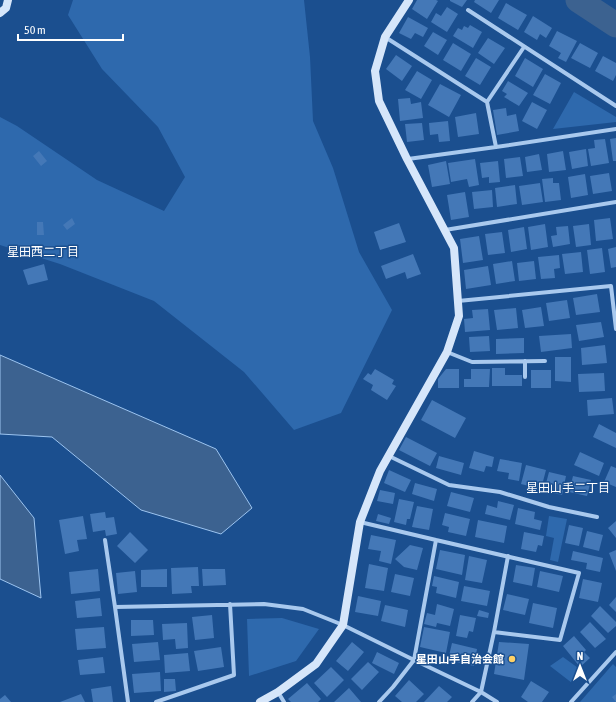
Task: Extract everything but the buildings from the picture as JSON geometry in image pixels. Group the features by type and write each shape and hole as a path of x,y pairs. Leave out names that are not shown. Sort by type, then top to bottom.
{"street":[{"path":"0,13 6,8 8,0"},
{"path":"260,702 278,692 316,664 343,625 360,522 380,471 448,352 459,316 454,248 407,159 379,101 375,71 385,37 408,0"},
{"path":"468,10 616,106"},
{"path":"385,37 488,102"},
{"path":"496,147 488,102 524,47"},
{"path":"407,159 616,129"},
{"path":"445,230 616,202"},
{"path":"458,301 616,285"},
{"path":"611,286 616,329"},
{"path":"448,352 472,362 545,361"},
{"path":"525,361 525,377"},
{"path":"389,456 449,485 500,492 549,507 597,517"},
{"path":"360,522 579,573 560,640 494,632"},
{"path":"105,540 128,702"},
{"path":"379,702 414,660 436,540"},
{"path":"472,702 481,692 508,556"},
{"path":"156,702 234,675 230,604"},
{"path":"115,607 264,604 303,609 343,625 481,692 497,702"},
{"path":"571,702 616,652"},
{"path":"278,692 284,702"}],"shaded area":[{"path":"73,0 304,0 310,57 313,121 333,168 359,252 392,310 341,413 294,430 244,372 154,301 60,264 0,245 0,117 17,126 97,180 164,211 185,177 158,127 102,69 68,15"},
{"path":"574,92 616,117 616,122 553,129"},
{"path":"0,355 216,449 252,508 221,534 141,510 52,437 0,434"},
{"path":"0,475 34,518 41,598 0,579"},
{"path":"549,516 567,519 558,562 550,560 554,538 546,536"},
{"path":"282,618 319,629 296,661 249,676 247,619"},
{"path":"563,657 585,673 572,683 550,666"},
{"path":"613,664 616,667 616,702 580,702"}],"waterway":[{"path":"578,0 616,25"}],"place":[{"name":"星田山手自治会館","path":"512,659"}],"district":[{"name":"星田西二丁目","path":"43,252"},
{"name":"星田山手二丁目","path":"568,488"}]}
